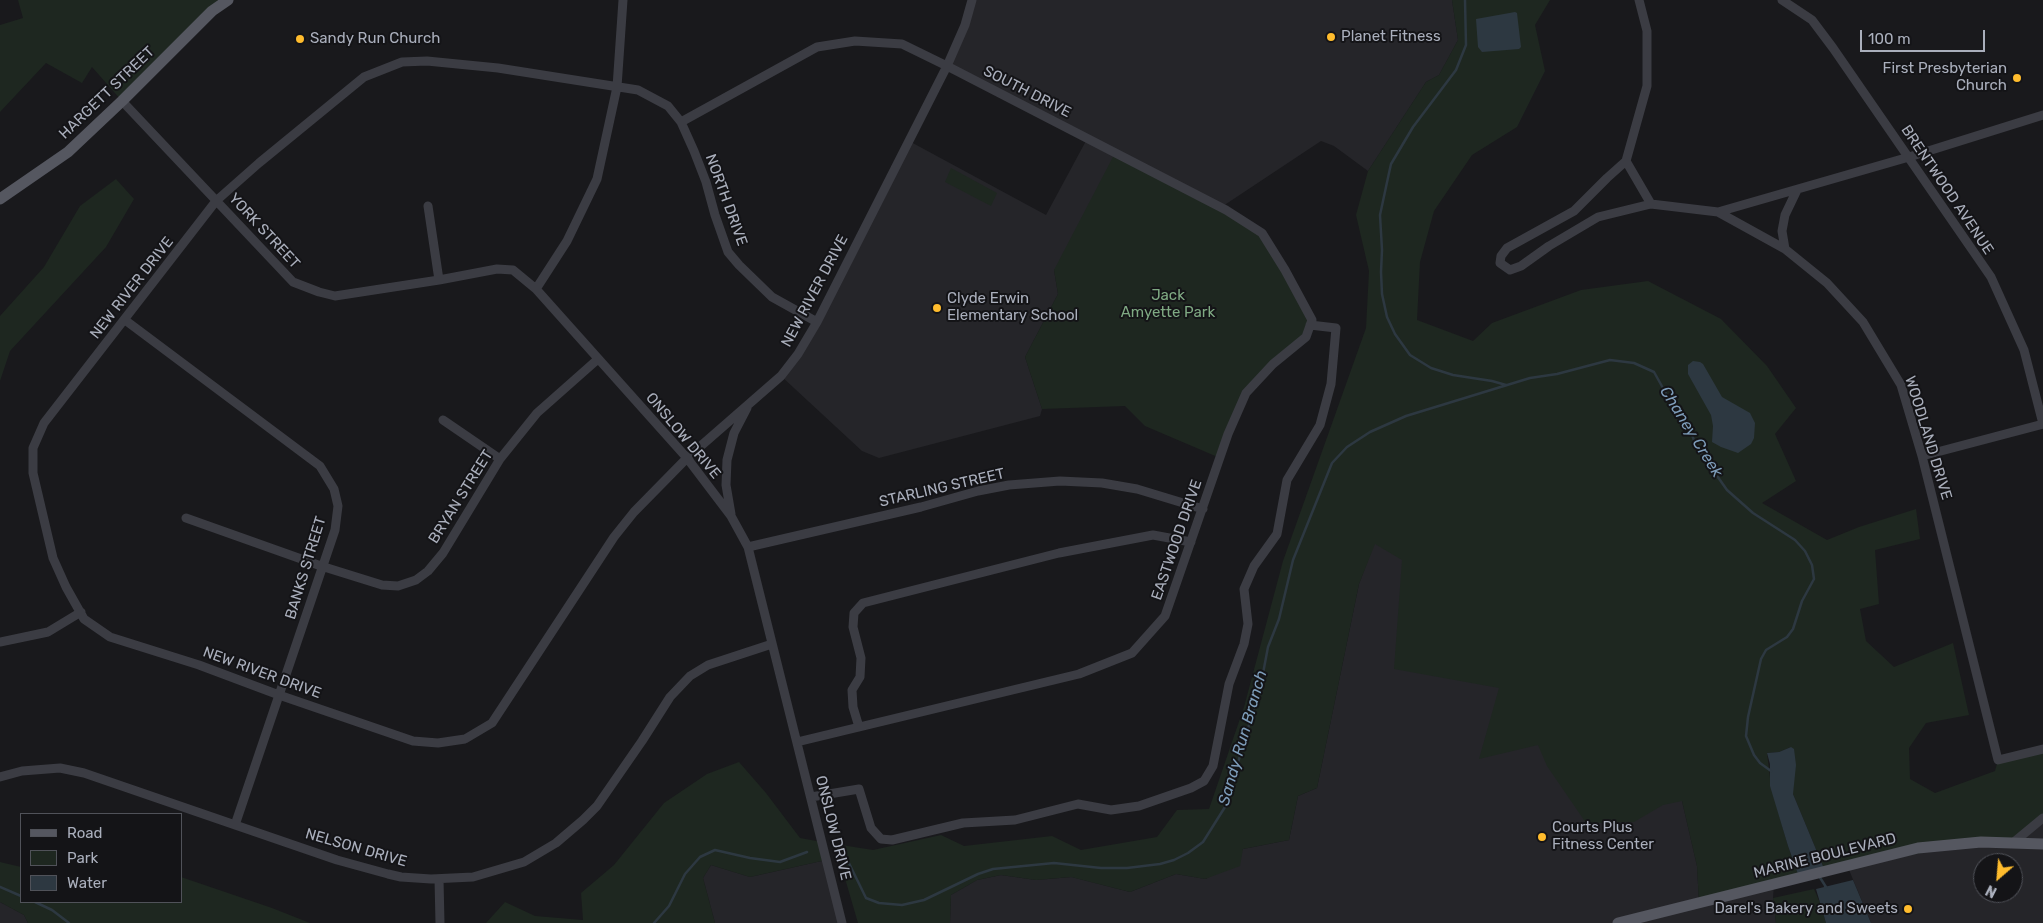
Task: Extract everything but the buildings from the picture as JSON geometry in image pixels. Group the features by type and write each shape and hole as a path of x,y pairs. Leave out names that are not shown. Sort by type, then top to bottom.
{"main road":[{"name":"HARGETT STREET","path":"0,199 68,152 212,11 228,0"},
{"name":"MARINE BOULEVARD","path":"1618,923 1918,848 1957,843 2014,842 2043,844"}],"street":[{"path":"536,289 567,241 597,179 617,87 624,0"},
{"name":"NEW RIVER DRIVE","path":"617,87 498,68 427,61 402,62 364,77 259,163 216,201 44,423 33,448 34,473 53,558 66,587 84,619 110,637 199,664 279,695 413,741 438,743 466,739 492,723 614,537 634,512 687,458 780,376 798,354 817,322 947,66 965,24 972,0"},
{"path":"1626,161 1651,204 1598,218 1549,246 1521,266 1510,270 1500,263 1501,256 1507,248 1574,211 1626,161 1647,86 1647,31 1639,0"},
{"name":"BRENTWOOD AVENUE","path":"1782,0 1812,20 1834,48 1991,277 2024,350 2043,424"},
{"name":"SOUTH DRIVE","path":"681,122 818,47 855,41 902,44 1226,210 1262,233 1286,270 1311,322"},
{"name":"NORTH DRIVE","path":"617,87 638,90 668,106 681,122 706,182 728,252 772,297 817,322"},
{"name":"YORK STREET","path":"122,101 293,282 335,296 496,269 513,270 536,289"},
{"path":"1718,212 2043,116"},
{"path":"1786,249 1782,231 1785,215 1797,190"},
{"name":"WOODLAND DRIVE","path":"1651,204 1718,212 1786,249 1827,283 1863,322 1901,385 1922,456 1998,760 2043,749"},
{"path":"428,206 439,280"},
{"name":"ONSLOW DRIVE","path":"536,289 687,458 731,516 748,547 842,923"},
{"name":"BANKS STREET","path":"125,320 320,466 334,489 338,506 335,530 321,566 234,825"},
{"path":"810,797 859,789 871,828 881,839 892,840 963,823 1015,820 1078,804 1111,810 1139,806 1191,788 1204,781 1213,766 1229,684 1246,637 1248,624 1244,589 1254,566 1277,534 1287,480 1320,426 1331,384 1336,328 1311,322"},
{"name":"EASTWOOD DRIVE","path":"797,742 1079,674 1132,653 1165,616 1228,434 1246,393 1274,364 1306,337 1311,322"},
{"name":"BRYAN STREET","path":"186,518 321,566 382,585 398,586 416,580 428,571 443,553 500,460 537,413 598,359"},
{"path":"731,516 726,485 727,460 734,433 749,404"},
{"path":"443,420 500,460"},
{"path":"1922,456 2043,424"},
{"name":"STARLING STREET","path":"748,547 921,507 978,490 1009,485 1060,482 1102,483 1137,489 1202,509"},
{"path":"859,727 853,707 852,690 860,677 861,658 853,627 854,613 863,604 1059,553 1153,535 1191,542"},
{"path":"0,642 48,632 80,612"},
{"name":"NELSON DRIVE","path":"0,777 22,772 60,768 84,773 336,860 388,874 401,877 439,879 473,877 524,862 556,843 597,806 642,742 670,697 690,676 708,665 772,644"},
{"path":"2014,842 2043,818"},
{"path":"439,879 440,923"}],"shaded area":[{"path":"972,0 1452,0 1458,40 1439,75 1426,82 1368,171 1334,146 1321,141 1220,208 1054,270 1058,294 1025,357 1042,409 1040,416 879,458 862,451 781,376 798,354 909,141 1046,215 1087,139 947,66"},
{"path":"1394,521 1682,801 1697,866 1699,902 1774,884 1773,898 1776,923 950,923 951,895 977,880 1001,875 1036,880 1072,877 1130,892 1176,874 1206,879 1243,849 1289,840 1298,796 1317,788 1359,584 1374,544"},
{"path":"2043,818 2043,923 1871,923 1847,865"},
{"path":"826,860 842,923 715,923 703,878 711,865 750,877"},
{"path":"0,902 24,915 28,923 0,923"}],"green space":[{"path":"18,0 218,0 122,101 92,67 82,83 46,63 0,112 0,25 23,18"},
{"path":"1452,0 1550,0 1535,25 1545,71 1517,127 1472,155 1434,211 1420,262 1417,320 1473,341 1492,323 1581,290 1648,281 1721,319 1767,366 1796,408 1775,434 1796,481 1762,503 1827,540 1859,527 1916,509 1920,539 1875,550 1879,604 1860,609 1866,641 1894,667 1953,643 1969,715 1926,723 1909,748 1910,779 1935,793 1995,771 1998,760 2043,749 2043,818 2014,842 1981,842 1825,871 1793,794 1791,747 1779,752 1767,753 1771,786 1799,877 1699,903 1697,866 1682,801 1663,805 1634,822 1586,823 1547,766 1538,745 1479,759 1499,688 1394,669 1402,560 1375,544 1359,584 1317,788 1298,796 1289,840 1243,849 1240,866 1205,879 1176,874 1130,892 1071,877 1036,880 1001,875 977,880 951,895 950,923 858,923 835,844 873,850 941,835 964,846 1052,836 1081,850 1157,837 1177,810 1209,809 1244,707 1283,561 1366,328 1369,271 1356,215 1368,171 1426,82 1439,75 1458,40"},
{"name":"Jack Amyette Park","path":"1115,153 1262,233 1312,320 1306,337 1246,393 1220,458 1145,426 1125,406 1042,409 1025,357 1058,294 1054,270"},
{"path":"951,168 997,193 991,206 945,182"},
{"path":"116,179 134,199 106,247 10,351 0,381 0,316 44,267 80,206"},
{"path":"739,762 766,793 800,838 822,842 826,860 750,877 711,865 703,878 715,923 486,923 505,902 535,916 583,920 581,893 614,865 664,803 707,774"},
{"path":"0,862 20,867 20,903 182,903 182,877 310,923 28,923 24,915 0,902"},
{"path":"1814,889 1826,923 1776,923 1773,898"}],"water":[{"path":"1517,13 1521,47 1519,49 1482,52 1478,47 1476,19"},
{"path":"1693,361 1703,364 1722,397 1750,413 1755,423 1754,438 1751,444 1738,453 1712,442 1713,426 1711,415 1688,374 1688,365"},
{"path":"1791,747 1794,749 1796,765 1793,794 1825,871 1799,877 1770,786 1770,764 1767,753 1779,752"},
{"path":"1853,880 1871,923 1826,923 1816,889"}],"waterway":[{"path":"1465,0 1466,45 1456,70 1413,127 1391,164 1380,215 1382,294 1387,317 1395,334 1410,355 1431,368 1453,375 1506,385"},
{"name":"Sandy Run Branch","path":"844,853 866,898 879,903 902,905 924,900 978,874 993,869 1054,863 1101,868 1127,868 1160,864 1188,853 1203,842 1225,807 1261,684 1268,647 1279,619 1293,560 1332,463 1347,447 1370,432 1406,416 1530,378 1557,374 1610,360 1634,363 1654,372 1673,406 1686,418 1696,446 1727,490 1753,513 1795,540 1805,551 1812,565 1814,579 1802,601 1793,629 1787,637 1766,650 1761,659 1748,717 1746,736 1754,755 1760,763 1771,771"},
{"name":"Sandy Run Branch","path":"654,923 669,906 685,874 700,857 715,850 750,858 780,862 807,852"},
{"name":"Chaney Creek","path":"1819,876 1825,887"},
{"name":"Sandy Run Branch","path":"0,887 20,896"},
{"name":"Sandy Run Branch","path":"37,903 52,910 69,923"}],"place":[{"name":"Planet Fitness","path":"1331,37"},
{"name":"Sandy Run Church","path":"300,39"},
{"name":"First Presbyterian Church","path":"2017,78"},
{"name":"Clyde Erwin Elementary School","path":"937,308"},
{"name":"Courts Plus Fitness Center","path":"1542,837"},
{"name":"Darel's Bakery and Sweets","path":"1908,909"}]}
